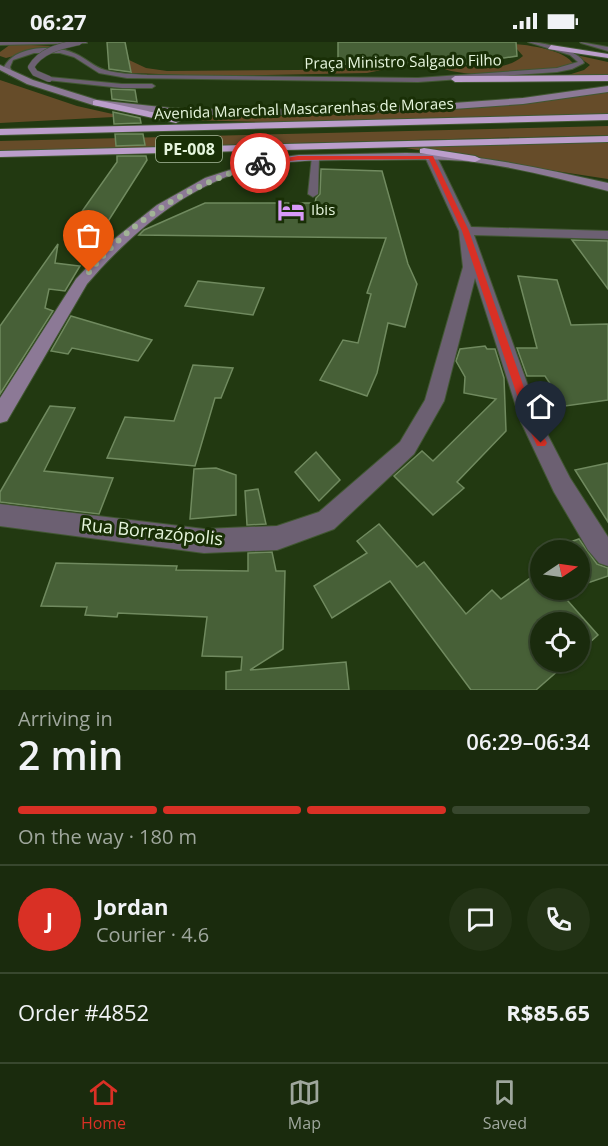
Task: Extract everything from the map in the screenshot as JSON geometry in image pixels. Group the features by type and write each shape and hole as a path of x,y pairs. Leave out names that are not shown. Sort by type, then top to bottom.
{"highway":[{"path":"551,47 608,56"},
{"path":"455,79 608,78"},
{"path":"96,103 191,122 310,125"},
{"name":"Avenida Marechal Mascarenhas de Moraes","path":"0,132 607,116"},
{"name":"Avenida Marechal Mascarenhas de Moraes","path":"0,154 608,139"},
{"path":"378,144 475,159"}],"street":[{"path":"0,67 11,74 96,103 170,111 250,113 439,107 608,89"},
{"path":"431,157 466,231 531,422 562,485 596,542 608,554"},
{"path":"0,415 81,282 115,245 142,222 180,197 221,175 261,163 315,158 431,157 475,159 608,187"},
{"path":"535,172 608,180"},
{"path":"466,231 608,235"},
{"name":"Rua Borrazópolis","path":"0,514 204,541 277,538 326,521 407,448 434,401 470,267 466,231"}],"lane":[{"path":"0,42 84,43"},
{"name":"Praça Ministro Salgado Filho","path":"79,42 46,52 31,67 35,73 49,79 122,86 274,78"},
{"name":"Praça Ministro Salgado Filho","path":"11,74 7,67 11,58 50,51 75,56 95,69 126,76 455,79 560,70 581,63 580,59 572,54 526,42"},
{"path":"583,42 608,50"},
{"path":"75,56 92,44"},
{"path":"312,194 315,158"}],"shaded area":[{"path":"494,42 550,50 569,59 574,65 545,71 488,75 469,74 441,68 494,67 514,62 523,56 516,48"},
{"path":"11,44 52,46 6,58 0,56 0,52"},
{"path":"576,55 608,62 608,78 565,76 584,70 590,65"},
{"path":"129,60 146,68 167,71 298,70 391,66 391,68 367,73 212,76 131,73"},
{"path":"0,80 77,106 117,115 0,123"},
{"path":"608,91 608,114 309,123 183,120 156,116 326,115 439,110"},
{"path":"608,126 608,135 0,151 0,141"},
{"path":"608,141 608,179 392,146"}],"building":[{"path":"107,42 125,42 131,72 109,69"},
{"path":"338,42 516,42 517,56 460,65 338,64"},
{"path":"111,89 135,90 137,102 112,99"},
{"path":"113,112 140,118 141,123 114,124"},
{"path":"115,134 143,134 145,145 116,146"},
{"path":"117,156 146,156 147,160 100,234 66,234 117,162"},
{"name":"Ibis","path":"321,169 382,171 408,264 417,284 405,327 388,323 377,373 367,396 320,380 343,340 358,343 371,294 367,293 386,238 139,235 144,230 205,203 315,203 320,194"},
{"path":"572,240 608,241 608,289"},
{"path":"58,244 55,263 80,266 65,291 49,289 45,308 53,311 0,394 0,326"},
{"path":"518,276 557,280 571,325 608,324 608,400 565,406 545,376 527,376 517,348 537,348"},
{"path":"198,281 264,288 253,315 185,306"},
{"path":"71,316 152,340 138,361 72,348 68,354 51,351"},
{"path":"485,346 487,349 495,349 504,378 506,431 457,482 464,488 433,515 394,476 422,451 433,461 496,399 464,393 465,377 456,361 460,349"},
{"path":"193,365 233,368 221,398 215,398 195,466 107,458 125,417 174,421"},
{"path":"50,406 75,408 44,471 113,478 99,514 0,502 0,492"},
{"path":"316,452 340,480 319,501 295,472"},
{"path":"608,463 608,522 575,470"},
{"path":"216,468 236,475 236,515 190,519 194,469"},
{"path":"258,489 266,524 247,525 245,491"},
{"path":"379,524 417,567 424,562 466,614 492,590 501,599 530,578 530,600 567,600 578,612 530,612 530,672 557,672 536,690 471,690 390,581 332,618 314,586 367,553 357,541"},
{"path":"272,552 276,571 285,571 283,649 250,670 346,662 349,690 226,690 226,672 241,670 242,657 202,656 207,617 118,613 117,617 85,615 87,607 41,606 56,563 177,566 176,570 248,571 248,553"},
{"path":"590,554 597,564 608,568 608,576 590,582"},
{"path":"590,626 598,635 590,642"}],"way so far":[{"path":"89,272 128,233 180,197 221,175 260,163"}],"place":[{"name":"Ibis","path":"291,210"}],"route":[{"path":"260,163 298,158 431,157 466,231 531,422 541,443"}]}
